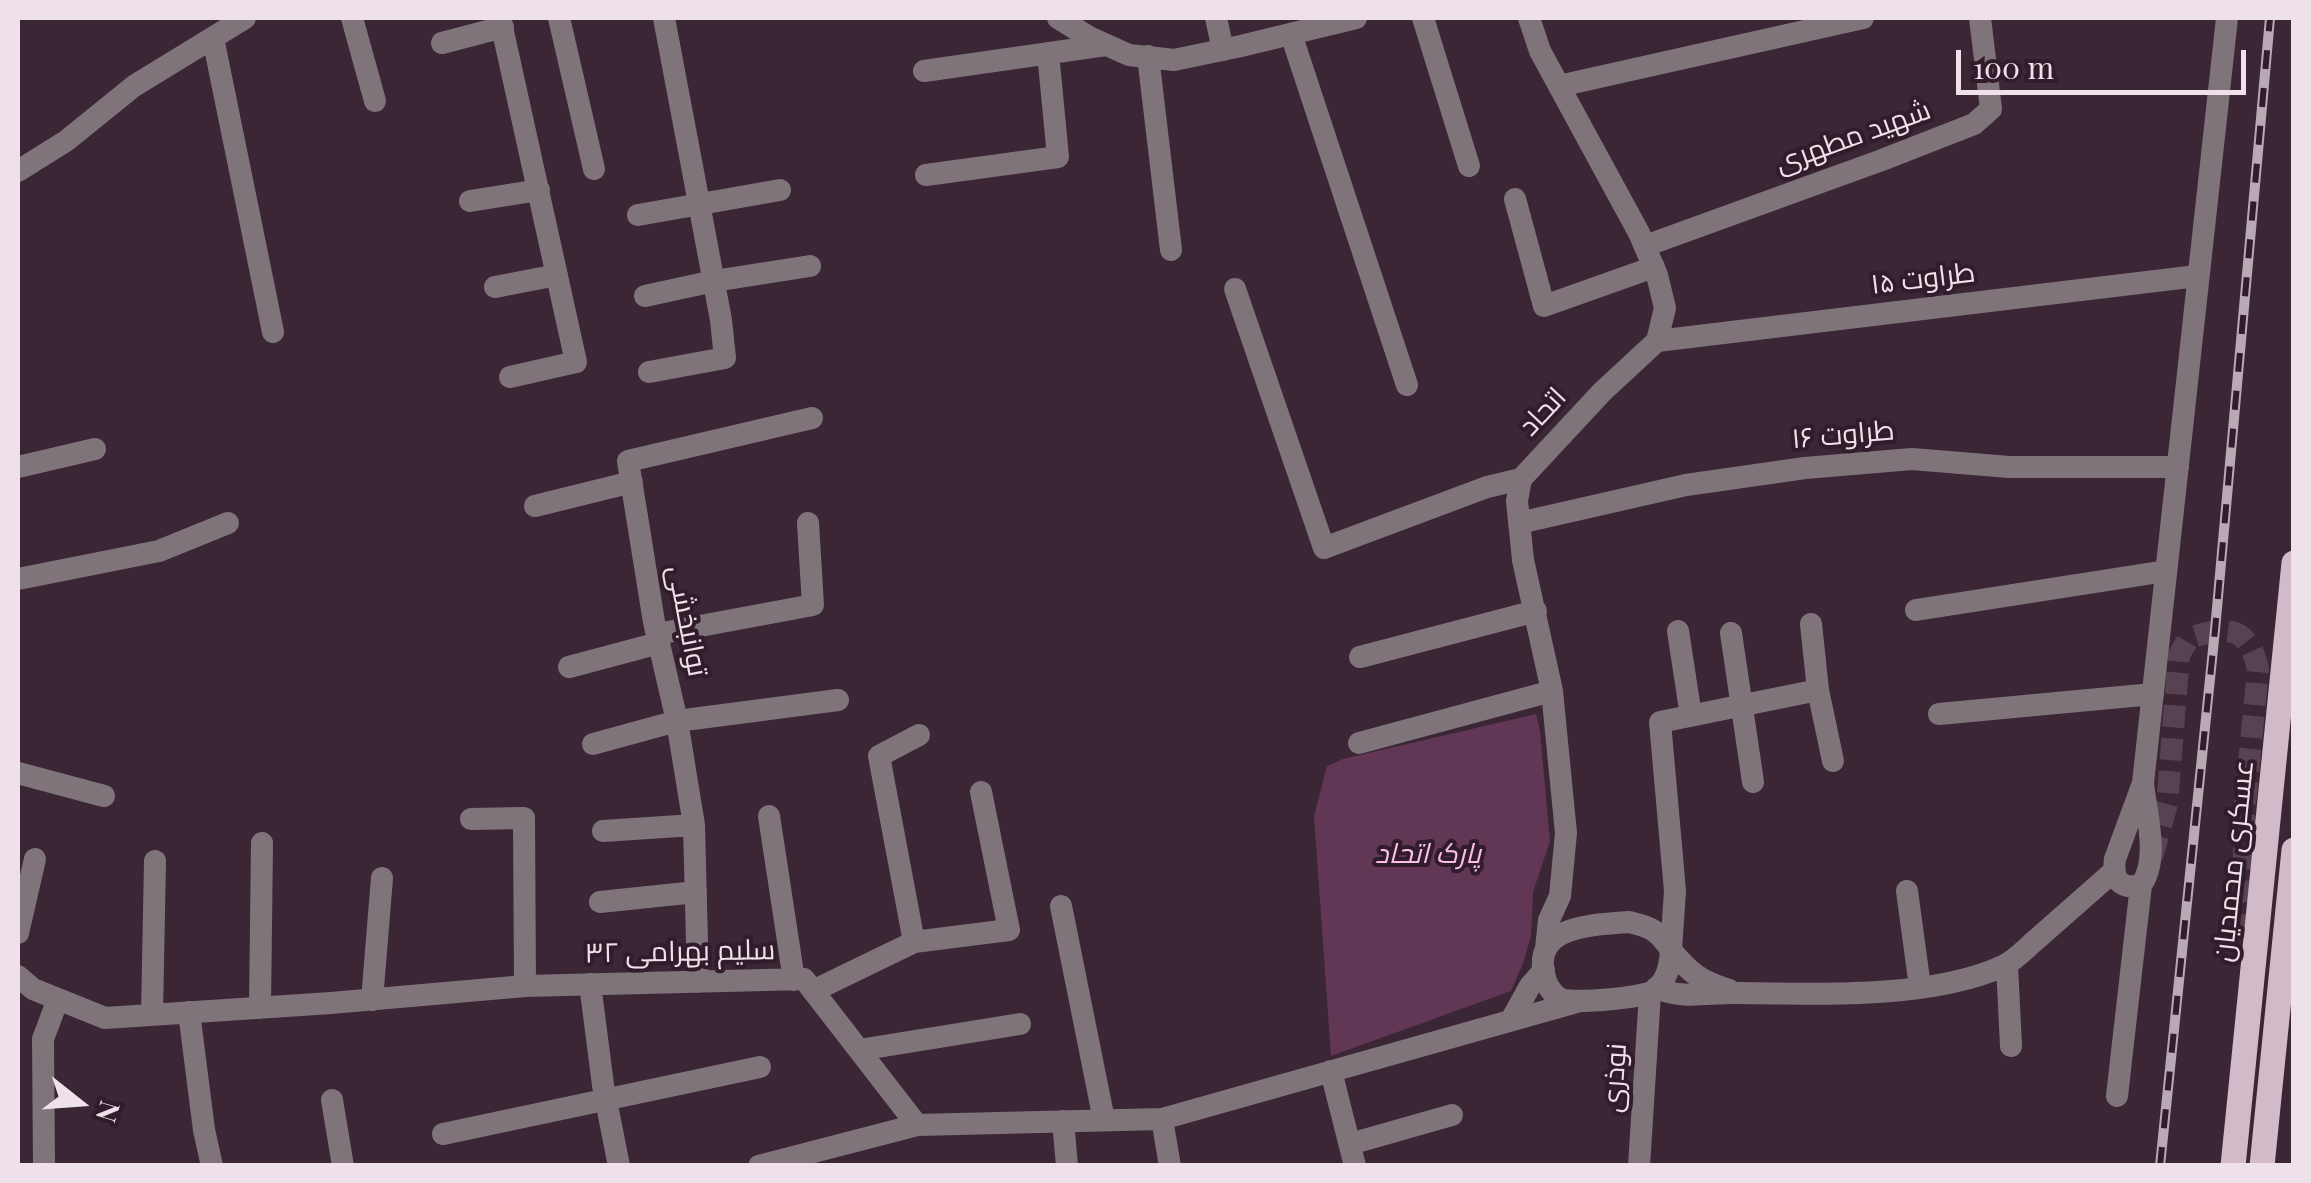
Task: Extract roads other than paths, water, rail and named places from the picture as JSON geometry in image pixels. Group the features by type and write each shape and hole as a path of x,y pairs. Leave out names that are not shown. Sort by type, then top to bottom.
{"main road":[{"name":"عسکری محمدیان","path":"2233,1166 2294,562"},
{"name":"عسکری محمدیان","path":"2262,1166 2294,850"}],"street":[{"path":"18,171 66,140 134,86 244,18"},
{"path":"352,18 375,101"},
{"path":"559,18 594,169"},
{"path":"649,372 726,358 664,18"},
{"path":"1058,18 1106,46 1129,54 1174,60 1356,18"},
{"path":"1216,18 1222,50"},
{"path":"1423,18 1470,166"},
{"path":"1529,18 1540,51 1649,257 1665,308 1656,341"},
{"path":"1559,86 1862,18"},
{"name":"شهید مطهری","path":"1649,257 1974,124 1991,109 1980,18"},
{"path":"2117,1096 2141,886 2150,865 2144,783 2227,18"},
{"path":"442,42 502,22 576,362 510,377"},
{"path":"1291,34 1407,385"},
{"path":"213,38 273,332"},
{"path":"924,71 1106,46"},
{"path":"926,175 1058,157 1048,52"},
{"path":"1148,56 1171,250"},
{"path":"470,201 538,190"},
{"path":"638,215 780,190"},
{"path":"1515,199 1544,306 1649,257"},
{"path":"645,296 810,266"},
{"path":"496,288 558,275"},
{"name":"طراوت ۱۵","path":"1656,341 2198,276"},
{"path":"1236,289 1324,548 1487,487 1521,479"},
{"name":"اتحاد","path":"1545,960 1549,920 1560,896 1566,832 1552,692 1523,560 1517,501 1521,479 1656,341"},
{"path":"535,506 632,482 628,461 812,418"},
{"path":"18,467 95,450"},
{"name":"طراوت ۱۶","path":"1520,523 1686,485 1805,468 1912,459 2009,468 2178,468"},
{"name":"توانبخشی","path":"632,482 694,825 698,982"},
{"path":"18,579 159,551 228,523"},
{"path":"569,667 658,639 812,605 808,523"},
{"path":"1916,610 2166,571"},
{"path":"1360,658 1536,611"},
{"path":"1811,624 1818,690 1833,761"},
{"path":"1678,631 1691,716"},
{"path":"1731,633 1754,782"},
{"path":"1653,991 1669,968 1676,891 1660,722 1818,690"},
{"path":"1359,743 1552,692"},
{"path":"1939,714 2153,694"},
{"path":"594,744 678,721 838,700"},
{"path":"914,942 879,756 919,735"},
{"path":"18,773 104,796"},
{"path":"758,1166 917,1125 1162,1118 1577,1002 1653,991 1690,996 1771,994 1920,987 1966,980 2007,965 2113,872 2144,783"},
{"path":"804,985 914,942 1009,930 981,792"},
{"path":"769,816 804,985 917,1125"},
{"path":"471,819 524,818 526,986"},
{"path":"603,831 694,825"},
{"path":"260,1008 262,843"},
{"path":"18,934 36,859"},
{"path":"152,1015 155,861"},
{"path":"2113,872 2124,884 2132,888 2141,886"},
{"path":"372,1000 382,878"},
{"path":"1641,924 1666,908 1676,891"},
{"path":"1907,891 1920,987"},
{"path":"600,902 696,892"},
{"name":"اتحاد","path":"1560,896 1570,930"},
{"path":"1061,906 1104,1120"},
{"path":"1511,1020 1553,940 1570,930 1629,922 1650,926 1690,972 1706,983 1735,992"},
{"path":"1545,960 1544,976 1552,993 1577,1002"},
{"path":"2007,965 2011,1046"},
{"name":"سلیم بهرامی ۳۲","path":"18,976 33,989 105,1018 526,986 698,982 804,985"},
{"path":"590,984 619,1166"},
{"name":"نوذری","path":"1639,1166 1653,991"},
{"path":"44,1166 43,1039 58,999"},
{"path":"189,1012 212,1166"},
{"path":"859,1050 1020,1024"},
{"path":"442,1134 760,1067"},
{"path":"1331,1070 1353,1155 1452,1115"},
{"path":"332,1100 343,1166"},
{"path":"1162,1118 1170,1166"},
{"path":"1063,1121 1067,1166"}],"tunnel":[{"path":"2152,857 2167,804 2179,655 2189,638 2234,632 2248,644 2258,669 2244,815 2244,885 2252,929"}],"railway":[{"path":"2160,1166 2215,630 2270,18"}],"park label":[{"name":"پارک اتحاد","path":"1428,854"}]}
